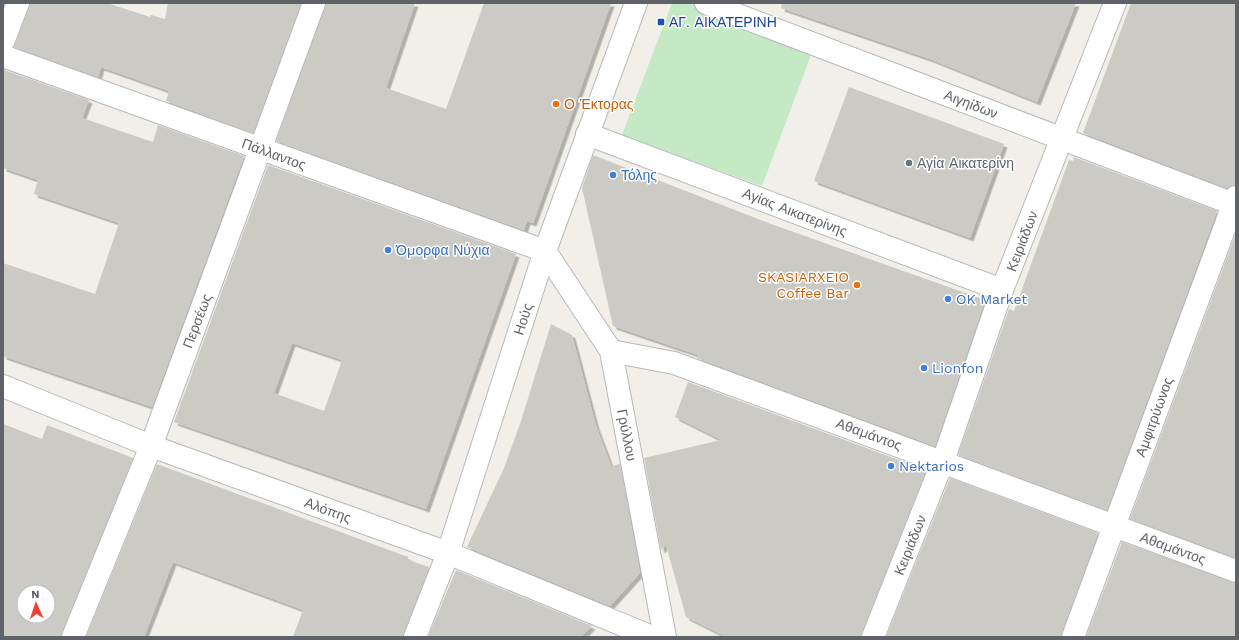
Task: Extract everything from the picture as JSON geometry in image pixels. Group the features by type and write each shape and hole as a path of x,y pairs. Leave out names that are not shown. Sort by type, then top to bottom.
{"street":[{"path":"3,42 18,3"},
{"name":"Περσέως","path":"73,637 151,446 314,3"},
{"name":"Ηούς","path":"415,637 448,552 545,251 636,3"},
{"name":"Αιγηίδων","path":"706,3 1235,202"},
{"name":"Κειριάδων","path":"873,637 943,462 1002,290 1115,3"},
{"name":"Πάλλαντος","path":"3,56 545,251"},
{"name":"Αγίας Αικατερίνης","path":"587,134 1002,290"},
{"name":"Αμφιτρύωνος","path":"1073,637 1235,202"},
{"name":"Γρύλλου","path":"545,251 611,351 665,637"},
{"name":"Αθαμάντος","path":"611,351 674,363 1236,571"},
{"name":"Αλόπης","path":"3,386 151,446 448,552 652,637"}],"green space":[{"path":"672,3 696,3 814,47 762,186 622,135"}],"building":[{"path":"30,3 107,3 150,17 151,15 165,19 168,3 301,3 253,133 166,101 169,91 101,67 98,77 14,47"},
{"path":"326,3 415,3 386,88 446,109 484,3 611,3 533,223 527,221 524,230 276,141"},
{"path":"782,3 1076,3 1037,102 930,59 781,8"},
{"path":"1131,3 1236,3 1236,185 1227,188 1083,133"},
{"path":"4,70 89,100 82,118 153,142 158,125 244,156 152,407 3,356 3,263 95,294 119,223 34,194 38,180 3,168"},
{"name":"Αγία Αικατερίνη","path":"849,87 1004,144 970,238 814,181"},
{"path":"593,155 774,225 985,300 935,446 697,358 698,355 613,326 582,188"},
{"path":"1074,157 1217,211 1107,510 958,455 1009,309 1014,311 1069,160 1073,161"},
{"path":"268,165 516,254 426,509 174,422","holes":["292,343 342,360 324,411 274,393"]},
{"path":"1236,233 1236,558 1130,519"},
{"path":"551,324 572,335 596,426 611,466 620,464 640,573 610,606 467,547 504,468 521,421"},
{"path":"688,382 926,470 861,637 726,637 686,617 666,545 661,550 644,458 721,440 675,417"},
{"path":"3,424 42,439 47,425 133,458 61,637 3,637"},
{"path":"157,464 408,557 408,560 429,567 403,637 293,637 303,610 173,562 144,637 86,637"},
{"path":"950,478 1098,533 1061,637 886,637"},
{"path":"1122,542 1236,583 1236,637 1086,637"},
{"path":"456,570 592,626 581,637 428,637"}],"place":[{"name":"ΑΓ. ΑΙΚΑΤΕΡΙΝΗ","path":"661,22"},
{"name":"Ο Έκτορας","path":"556,104"},
{"name":"Αγία Αικατερίνη","path":"909,163"},
{"name":"Τόλης","path":"613,175"},
{"name":"Όμορφα Νύχια","path":"388,250"},
{"name":"SKASIARXEIO Coffee Bar","path":"857,285"},
{"name":"OK Market","path":"948,299"},
{"name":"Lionfon","path":"924,368"},
{"name":"Nektarios","path":"891,466"}]}
